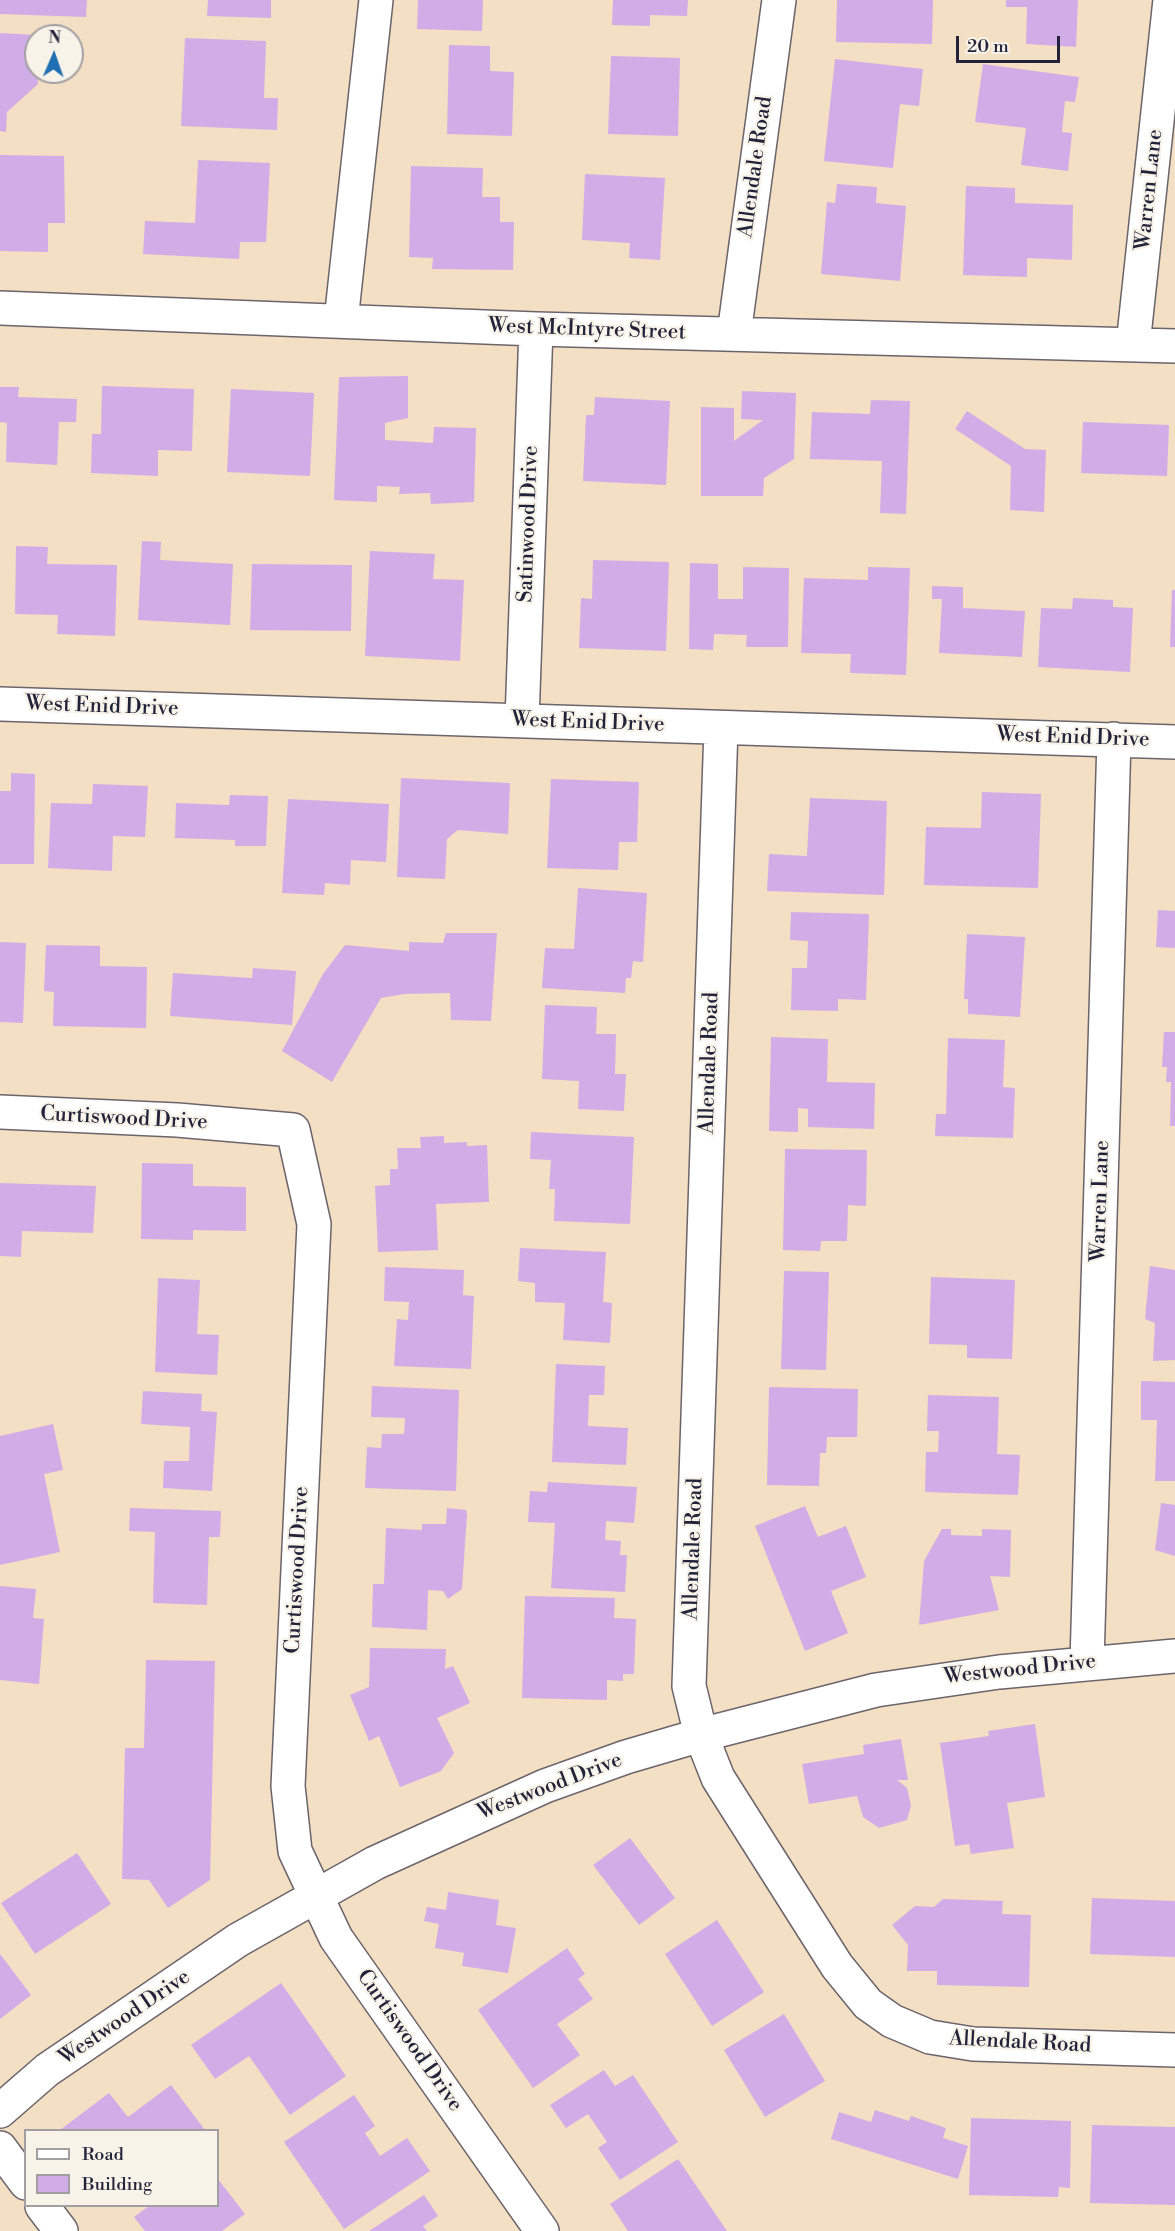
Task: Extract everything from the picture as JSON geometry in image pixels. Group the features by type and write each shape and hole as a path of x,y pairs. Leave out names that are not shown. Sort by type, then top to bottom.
{"street":[{"path":"341,321 376,0"},
{"name":"Allendale Road","path":"734,334 779,0"},
{"name":"Warren Lane","path":"1133,345 1170,0"},
{"name":"West McIntyre Street","path":"0,308 536,329 1175,346"},
{"name":"Satinwood Drive","path":"522,720 536,329"},
{"name":"West Enid Drive","path":"0,704 1175,741"},
{"name":"Allendale Road","path":"721,728 689,1686 701,1735 718,1778 837,1966 868,2004 892,2021 930,2037 974,2044 1175,2050"},
{"name":"Warren Lane","path":"1087,1662 1114,740"},
{"name":"Curtiswood Drive","path":"0,1112 177,1120 293,1130 314,1224 288,1786 295,1851 315,1898 336,1938 542,2231"},
{"name":"Westwood Drive","path":"0,2111 47,2070 238,1940 375,1863 493,1808 626,1757 701,1735 876,1690 939,1679 1087,1662 1175,1656"},
{"path":"0,2148 24,2180"},
{"path":"43,2207 61,2231"}],"building":[{"path":"0,0 87,0 86,17 0,14"},
{"path":"208,0 271,0 271,18 207,16"},
{"path":"418,0 483,0 482,31 417,29"},
{"path":"613,0 688,0 687,16 650,15 650,26 612,25"},
{"path":"837,0 933,0 932,44 836,42"},
{"path":"1006,0 1078,0 1076,47 1026,44 1027,7 1006,7"},
{"path":"0,33 24,34 24,84 38,84 7,112 6,132 0,131"},
{"path":"185,38 266,41 264,98 278,98 277,130 181,126"},
{"path":"449,45 490,46 490,71 514,72 512,136 447,134"},
{"path":"611,56 680,58 678,136 608,134"},
{"path":"835,59 923,69 919,106 900,104 893,168 824,161"},
{"path":"983,64 1079,77 1075,102 1065,101 1062,132 1072,133 1068,171 1021,165 1026,128 975,122"},
{"path":"0,155 64,156 65,223 48,223 48,252 0,251"},
{"path":"198,160 270,163 266,242 240,242 239,259 143,254 145,221 195,223"},
{"path":"411,166 483,168 482,197 500,197 500,222 514,222 513,270 432,269 433,258 409,257"},
{"path":"585,174 665,178 660,260 629,258 630,243 582,240"},
{"path":"837,184 877,187 876,203 906,206 900,281 821,274 827,202 835,203"},
{"path":"966,186 1015,188 1015,203 1073,205 1072,260 1027,258 1027,277 963,275"},
{"path":"408,376 408,418 385,423 385,440 433,443 434,427 476,428 474,502 431,504 430,493 399,494 400,487 377,486 377,502 334,500 339,377"},
{"path":"102,386 194,389 192,451 158,450 158,476 91,473 92,434 101,434"},
{"path":"0,387 19,387 18,397 77,399 76,422 59,422 57,465 6,462 7,423 0,422"},
{"path":"231,389 314,393 310,476 227,472"},
{"path":"742,391 796,393 794,459 764,478 763,496 701,496 701,407 734,408 734,441 763,420 741,419"},
{"path":"595,397 670,401 666,485 583,481 586,415 594,415"},
{"path":"871,400 910,401 906,514 880,513 882,461 810,459 812,412 870,414"},
{"path":"967,411 1025,449 1046,450 1044,512 1010,510 1011,466 955,429"},
{"path":"1083,422 1169,425 1167,476 1081,473"},
{"path":"142,541 161,542 160,560 233,564 230,625 138,620"},
{"path":"16,546 48,547 47,564 117,565 115,636 57,634 58,615 15,614"},
{"path":"370,551 435,554 433,579 464,580 460,661 365,656"},
{"path":"593,560 669,562 666,651 579,648 581,598 592,599"},
{"path":"690,563 718,564 718,599 743,599 743,567 789,568 788,647 746,647 747,635 714,634 713,650 689,649"},
{"path":"252,564 352,565 351,631 250,630"},
{"path":"868,567 910,568 906,675 850,673 851,654 801,653 804,578 868,580"},
{"path":"932,586 963,587 963,608 1025,611 1022,657 939,653 942,599 932,599"},
{"path":"1172,590 1175,590 1175,647 1170,647"},
{"path":"1073,598 1113,600 1113,607 1133,608 1130,672 1038,667 1041,608 1072,609"},
{"path":"11,773 35,774 34,864 0,864 0,791 11,791"},
{"path":"401,778 510,783 508,834 458,830 447,839 445,879 397,877"},
{"path":"551,779 639,782 637,842 619,842 618,870 547,868"},
{"path":"93,784 148,786 145,837 113,836 112,871 48,868 51,803 92,804"},
{"path":"982,792 1041,794 1038,888 924,885 926,827 981,828"},
{"path":"230,795 268,796 266,846 235,846 235,840 175,838 176,803 229,805"},
{"path":"810,798 887,801 884,895 767,891 769,854 807,856"},
{"path":"288,799 389,804 386,862 351,860 350,885 325,883 324,895 282,893"},
{"path":"578,888 647,893 643,962 633,961 631,978 626,978 625,993 542,988 545,948 574,949"},
{"path":"1158,910 1175,911 1175,948 1156,947"},
{"path":"791,912 869,914 866,1000 838,999 838,1011 791,1010 792,968 807,968 808,941 790,940"},
{"path":"446,933 497,933 491,1021 451,1020 450,993 404,994 381,998 332,1082 282,1051 323,974 345,945 409,951 409,942 443,943"},
{"path":"967,934 1025,937 1020,1017 968,1014 968,999 964,999"},
{"path":"0,942 26,943 23,1023 0,1022"},
{"path":"46,945 100,946 100,966 147,967 146,1028 53,1026 54,992 44,991"},
{"path":"253,968 296,971 292,1025 170,1016 173,973 252,978"},
{"path":"545,1005 597,1007 596,1034 616,1034 615,1074 626,1074 624,1111 578,1109 579,1081 542,1079"},
{"path":"1164,1032 1175,1032 1175,1126 1170,1126 1171,1082 1166,1082 1167,1067 1162,1067"},
{"path":"771,1037 828,1039 827,1082 875,1083 874,1129 808,1127 808,1109 798,1108 798,1132 769,1131"},
{"path":"948,1038 1005,1040 1003,1087 1015,1088 1013,1138 935,1136 936,1114 946,1114"},
{"path":"531,1132 634,1137 630,1224 554,1221 555,1189 549,1189 551,1160 530,1159"},
{"path":"444,1136 444,1143 467,1142 467,1146 487,1145 489,1202 436,1204 438,1250 378,1252 375,1186 390,1185 390,1169 398,1169 397,1148 421,1148 420,1137"},
{"path":"785,1149 867,1150 866,1206 848,1205 847,1241 821,1241 820,1251 783,1250"},
{"path":"142,1163 193,1164 193,1186 246,1187 246,1231 193,1230 193,1240 141,1239"},
{"path":"0,1183 96,1186 93,1233 22,1231 21,1257 0,1256"},
{"path":"520,1248 606,1252 603,1302 612,1303 610,1343 563,1340 565,1303 535,1302 535,1283 518,1281"},
{"path":"1150,1266 1175,1270 1175,1360 1153,1361 1155,1323 1145,1319"},
{"path":"385,1267 464,1270 463,1295 474,1296 471,1369 394,1366 397,1319 408,1320 409,1302 384,1301"},
{"path":"784,1271 829,1272 826,1370 781,1369"},
{"path":"931,1277 1015,1280 1012,1359 967,1358 967,1345 929,1344"},
{"path":"158,1278 200,1280 197,1334 219,1335 217,1375 155,1372"},
{"path":"556,1364 605,1366 604,1395 589,1395 588,1426 628,1428 626,1465 552,1462"},
{"path":"1141,1381 1175,1382 1175,1481 1155,1481 1157,1420 1141,1420"},
{"path":"372,1386 459,1390 456,1491 365,1488 367,1447 381,1448 382,1434 404,1434 405,1418 371,1417"},
{"path":"769,1387 858,1389 857,1437 827,1437 826,1453 820,1453 819,1486 767,1485"},
{"path":"143,1391 202,1394 201,1411 217,1412 212,1491 163,1488 164,1461 189,1461 190,1427 141,1424"},
{"path":"928,1395 999,1397 997,1454 1020,1455 1018,1495 925,1492 926,1452 938,1452 939,1431 927,1431"},
{"path":"53,1424 63,1470 44,1474 60,1552 0,1565 0,1436"},
{"path":"548,1482 637,1487 634,1523 606,1521 605,1540 621,1541 620,1555 627,1555 625,1592 551,1588 555,1523 528,1522 530,1491 547,1492"},
{"path":"1161,1503 1175,1505 1175,1556 1155,1550"},
{"path":"805,1506 818,1537 846,1526 866,1577 831,1591 848,1633 805,1651 755,1526"},
{"path":"130,1508 221,1511 220,1537 209,1537 207,1605 153,1603 155,1532 129,1531"},
{"path":"447,1508 466,1510 467,1514 462,1589 448,1599 443,1591 428,1590 427,1630 372,1627 373,1584 384,1584 386,1528 422,1530 422,1524 446,1524"},
{"path":"942,1529 951,1529 951,1535 982,1536 982,1529 1011,1530 1010,1577 990,1576 999,1610 919,1625 924,1561"},
{"path":"0,1586 36,1589 33,1618 44,1619 39,1684 0,1680"},
{"path":"525,1596 615,1598 614,1618 636,1619 634,1674 623,1674 623,1681 607,1680 607,1700 522,1698"},
{"path":"370,1648 446,1649 445,1669 453,1666 470,1703 437,1718 454,1753 441,1771 400,1787 379,1736 369,1741 350,1695 369,1687"},
{"path":"146,1660 215,1661 210,1880 168,1908 149,1880 122,1879 125,1748 144,1748"},
{"path":"1035,1724 1045,1797 1007,1803 1014,1848 971,1854 969,1844 955,1846 940,1743 989,1736 988,1731"},
{"path":"901,1739 908,1780 897,1780 907,1788 911,1806 907,1820 879,1828 863,1817 857,1796 809,1804 802,1764 864,1754 863,1745"},
{"path":"630,1838 675,1898 639,1925 593,1865"},
{"path":"77,1853 111,1904 35,1954 1,1903"},
{"path":"448,1892 499,1900 496,1925 516,1928 508,1973 462,1966 464,1953 435,1948 439,1924 424,1921 427,1907 446,1910"},
{"path":"1092,1898 1175,1901 1175,1957 1090,1954"},
{"path":"943,1899 1003,1901 1002,1914 1031,1915 1029,1987 937,1985 937,1971 907,1971 908,1945 892,1925 915,1906 934,1907"},
{"path":"717,1920 764,1992 712,2026 665,1954"},
{"path":"567,1948 585,1974 578,1979 593,1999 557,2024 580,2055 533,2088 478,2010"},
{"path":"0,1954 31,1995 0,2019"},
{"path":"281,1983 346,2076 290,2115 249,2056 215,2079 191,2045"},
{"path":"784,2014 825,2081 765,2117 724,2050"},
{"path":"604,2070 615,2086 633,2075 678,2142 620,2180 598,2148 607,2142 588,2114 566,2128 550,2105"},
{"path":"171,2085 204,2129 61,2129 109,2093 128,2117"},
{"path":"354,2095 375,2126 365,2133 380,2156 407,2138 430,2171 344,2229 284,2142"},
{"path":"875,2110 909,2121 911,2116 946,2128 943,2138 968,2146 958,2179 831,2139 839,2112 871,2122"},
{"path":"971,2118 1071,2121 1070,2188 1059,2187 1058,2197 969,2195"},
{"path":"1092,2125 1175,2127 1175,2205 1090,2203"},
{"path":"678,2159 727,2231 628,2231 610,2204"},
{"path":"219,2180 245,2214 222,2231 145,2231 134,2217 148,2207 219,2207"},
{"path":"424,2195 438,2216 423,2226 427,2231 369,2231"}]}
